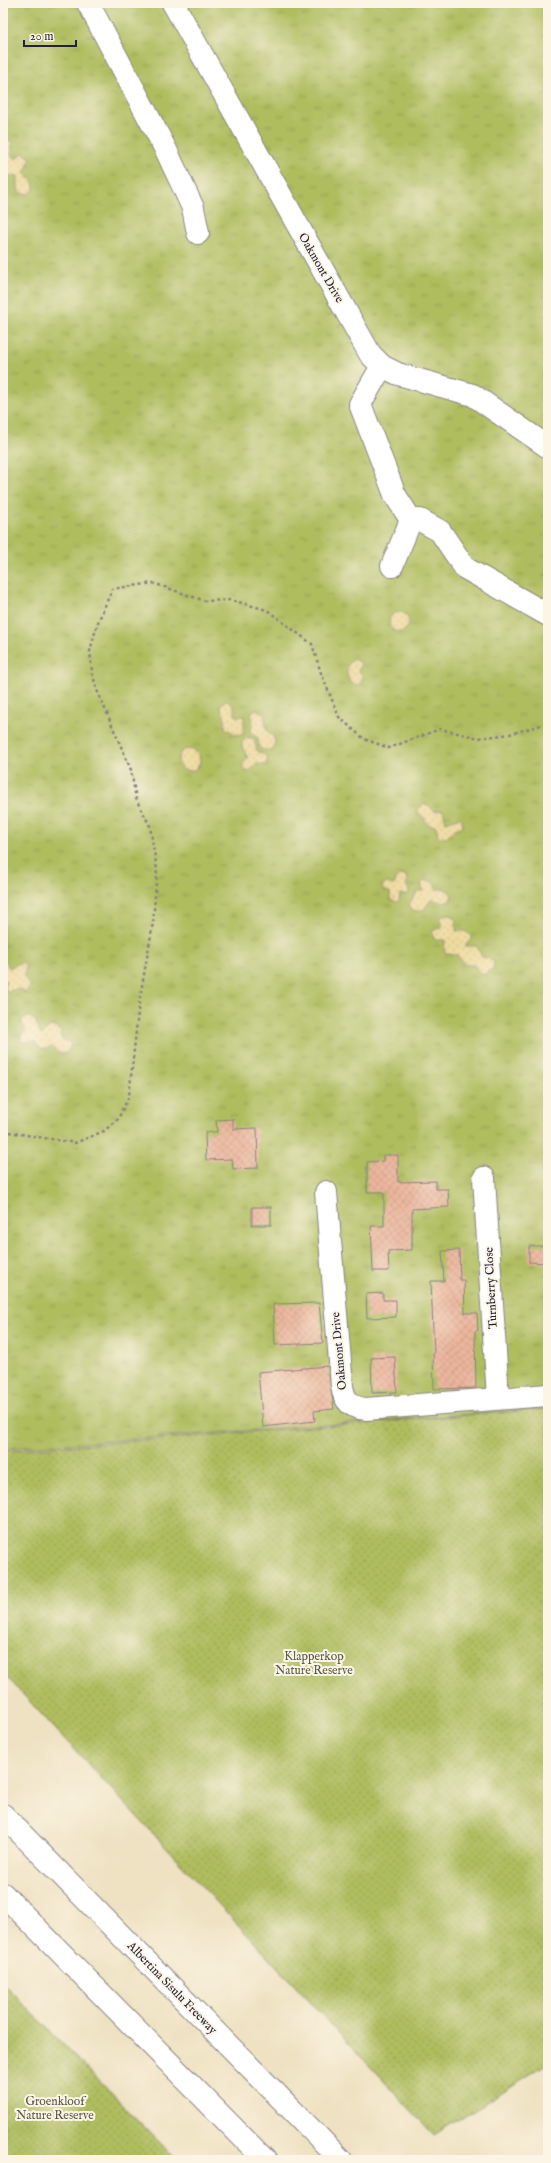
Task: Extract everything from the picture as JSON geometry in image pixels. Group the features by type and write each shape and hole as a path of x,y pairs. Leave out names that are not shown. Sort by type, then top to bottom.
{"main road":[{"path":"88,3 166,150 193,208 198,233"},
{"name":"Oakmont Drive","path":"174,3 367,349 382,366 398,374 473,395 548,447"},
{"path":"382,366 360,404 395,496 411,520"},
{"path":"392,566 411,520"},
{"path":"411,520 420,520 440,531 465,568 548,615"},
{"name":"Turnberry Close","path":"484,1178 498,1398"},
{"name":"Oakmont Drive","path":"326,1192 342,1386 346,1400 355,1407 366,1409 548,1394"},
{"name":"Albertina Sisulu Freeway","path":"3,1815 341,2160"},
{"path":"3,1894 265,2160"}],"path":[{"path":"3,1130 75,1143 104,1130 118,1119 129,1096 139,1003 153,923 157,870 150,826 136,799 132,770 97,690 92,672 90,651 97,624 112,589 153,583 205,601 231,600 267,610 312,644 321,673 339,717 364,739 390,748 440,729 479,738 510,734 548,723"}],"green space":[{"path":"3,3 548,3 548,1408 3,1449"},
{"name":"Klapperkop Nature Reserve","path":"548,1409 548,2063 434,2135 3,1673 3,1451"},
{"name":"Groenkloof Nature Reserve","path":"3,1983 177,2160 3,2160"}],"sand":[{"path":"7,139 12,142 12,156 16,159 23,153 31,158 24,173 33,181 34,190 30,193 24,194 18,190 18,176 14,175 3,177 3,164 6,162 3,158 3,140"},
{"path":"395,612 403,612 409,618 409,626 403,632 395,632 389,626 389,618"},
{"path":"352,659 361,662 359,671 363,676 361,683 357,685 350,683 347,674 348,665"},
{"path":"226,700 233,705 236,716 244,716 244,734 237,735 225,728 225,718 220,706"},
{"path":"256,709 264,713 267,730 275,741 273,750 263,750 259,747 258,738 250,732 253,723 251,713"},
{"path":"249,737 254,739 257,751 268,757 266,765 256,764 250,771 245,771 242,765 248,758 242,747 242,741"},
{"path":"189,749 197,752 200,760 197,768 189,771 181,768 178,760 181,752"},
{"path":"424,804 428,805 434,811 443,810 446,822 460,817 463,826 455,829 445,837 438,836 436,826 428,825 424,818 418,813 418,809"},
{"path":"398,875 407,876 407,886 409,891 407,895 400,894 399,901 397,902 390,900 390,892 383,891 382,885 387,883 394,885"},
{"path":"424,880 433,882 437,890 443,888 450,892 452,896 451,900 445,903 431,900 422,911 413,911 409,904 418,891 423,891 421,884"},
{"path":"449,914 456,920 456,931 465,931 471,936 471,939 465,946 477,946 482,957 490,959 494,962 493,969 483,975 474,965 465,965 457,955 447,954 444,952 445,940 435,940 432,931 442,927 440,918 443,915"},
{"path":"3,960 7,963 9,968 22,962 26,966 24,977 30,985 30,988 24,993 19,989 8,991 5,990 6,980 3,977"},
{"path":"30,1017 36,1021 40,1034 43,1034 50,1026 58,1028 61,1032 61,1039 69,1041 71,1045 67,1053 58,1053 51,1046 47,1049 41,1049 34,1041 20,1042 21,1035 26,1031 21,1022 23,1018"}],"building":[{"path":"233,1119 233,1129 257,1128 258,1168 233,1169 232,1159 206,1160 205,1132 217,1132 216,1120"},
{"path":"383,1155 398,1155 398,1182 436,1181 436,1189 448,1189 449,1207 412,1209 412,1250 388,1251 389,1271 373,1271 371,1226 384,1226 384,1192 367,1192 367,1162 383,1161"},
{"path":"252,1207 271,1207 271,1225 252,1225"},
{"path":"529,1246 548,1246 548,1263 529,1262"},
{"path":"459,1250 460,1280 464,1280 465,1313 477,1313 478,1330 475,1331 476,1388 434,1389 431,1281 444,1281 442,1251"},
{"path":"383,1293 383,1300 396,1300 396,1317 367,1318 366,1294"},
{"path":"319,1303 323,1343 275,1345 273,1304"},
{"path":"395,1357 397,1392 372,1393 371,1358"},
{"path":"328,1366 334,1409 314,1411 315,1421 263,1427 258,1372"}]}
